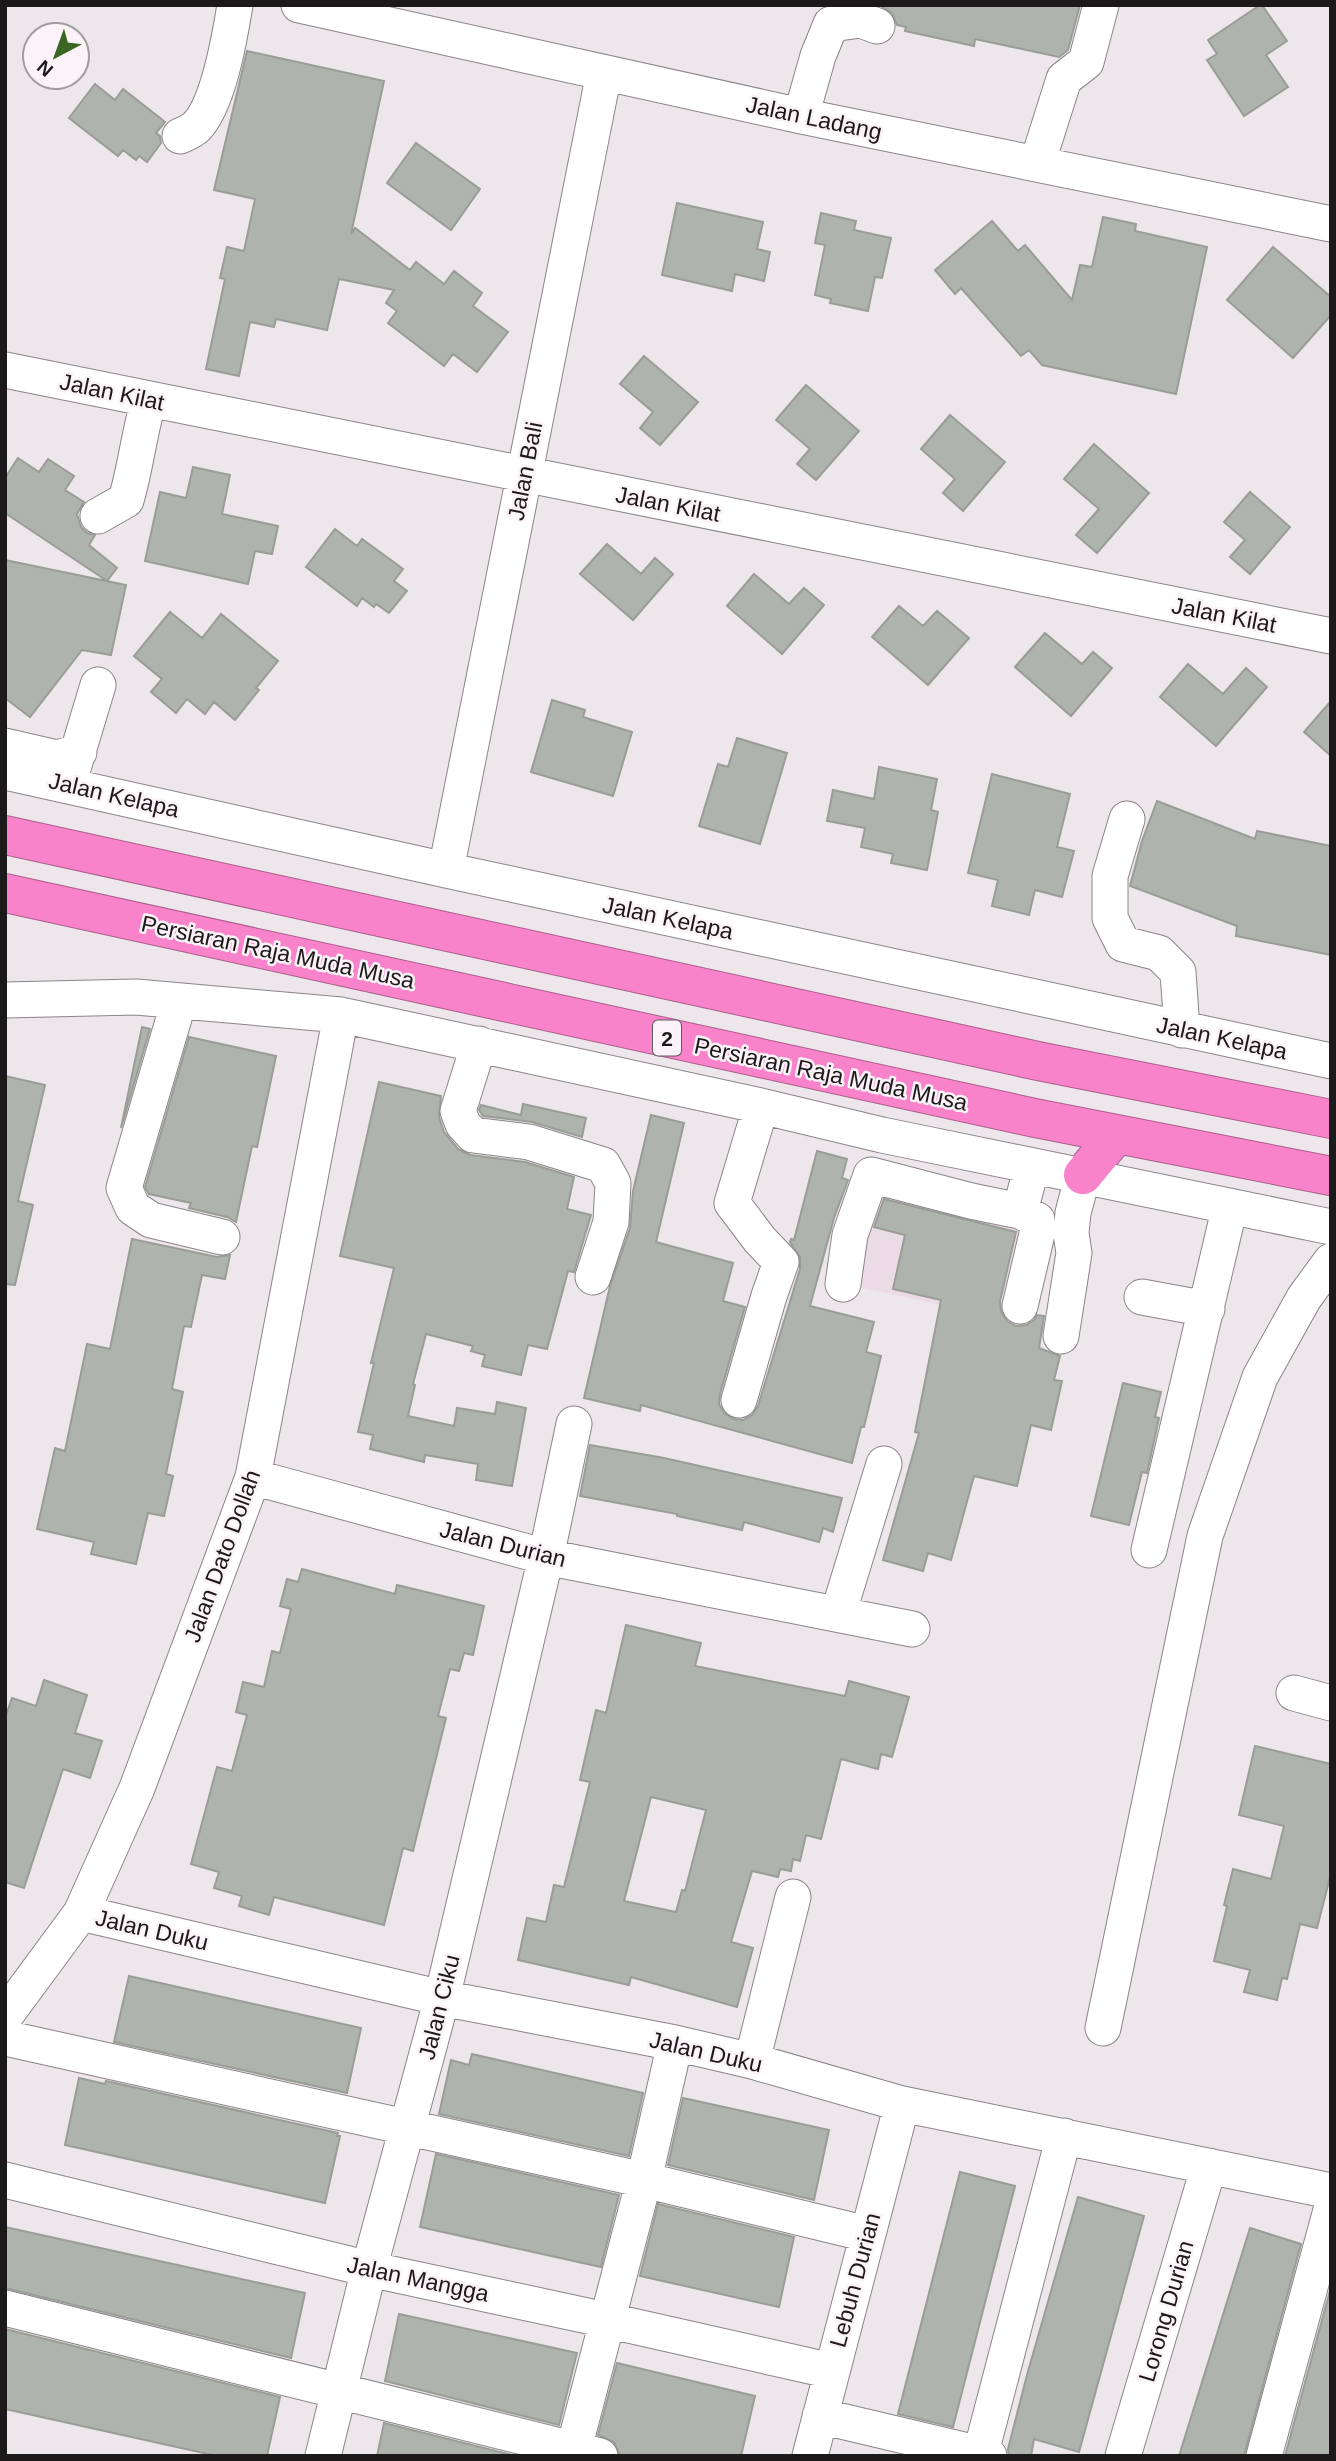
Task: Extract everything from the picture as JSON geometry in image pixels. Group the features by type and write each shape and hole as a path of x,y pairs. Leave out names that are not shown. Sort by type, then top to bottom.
{"highway":[{"path":"5,835 1038,1061 1331,1119"},
{"name":"Persiaran Raja Muda Musa","path":"5,893 1116,1135 1331,1177"},
{"path":"1083,1175 1116,1135"}],"street":[{"path":"180,136 195,128 209,105 228,50 235,5"},
{"name":"Jalan Ladang","path":"299,5 800,116 1331,224"},
{"path":"1037,164 1064,79 1086,62 1101,5"},
{"path":"800,116 818,56 831,24 861,20 877,26"},
{"name":"Jalan Bali","path":"446,870 604,73"},
{"name":"Jalan Kilat","path":"5,370 1331,636"},
{"path":"98,516 126,500 136,465 139,432 149,400"},
{"path":"68,785 99,685"},
{"path":"5,746 57,758 79,752"},
{"name":"Jalan Kelapa","path":"5,772 1331,1061"},
{"path":"1127,819 1110,876 1110,918 1123,944 1158,954 1178,972 1182,1030"},
{"path":"5,1000 136,997 341,1015 761,1106 882,1135 1331,1227"},
{"path":"179,1001 124,1188 133,1208 151,1220 222,1237"},
{"name":"Jalan Dato Dollah","path":"5,2016 81,1913 137,1788 253,1477 341,1015"},
{"path":"479,1044 458,1111 463,1124 473,1135 529,1142 603,1165 612,1183 611,1223 593,1277"},
{"path":"739,1400 781,1262 732,1203 761,1106"},
{"path":"843,1284 850,1235 882,1135"},
{"path":"1020,1211 1032,1166"},
{"path":"871,1175 1020,1211 1037,1220 1037,1234 1020,1306"},
{"path":"1061,1336 1074,1253 1071,1233 1073,1213 1083,1175"},
{"path":"1149,1550 1230,1206"},
{"path":"1103,2028 1205,1536 1260,1377 1304,1298 1331,1261"},
{"path":"1142,1297 1207,1310"},
{"name":"Jalan Ciku","path":"323,2456 369,2269 442,1998 546,1557 574,1424"},
{"path":"838,1614 884,1464"},
{"name":"Jalan Durian","path":"253,1477 546,1557 912,1629"},
{"path":"1294,1693 1331,1703"},
{"path":"752,2061 793,1897"},
{"name":"Jalan Duku","path":"81,1913 442,1998 675,2043 752,2061 902,2104 1331,2191"},
{"path":"5,2038 645,2180 867,2234"},
{"path":"5,2308 582,2453 606,2320 645,2180 675,2043"},
{"name":"Lebuh Durian","path":"810,2456 902,2104"},
{"path":"820,2416 983,2455 1064,2136"},
{"name":"Lorong Durian","path":"1123,2456 1209,2166"},
{"name":"Jalan Mangga","path":"5,2180 369,2269 832,2371"},
{"path":"1264,2456 1331,2210"}],"shaded area":[{"path":"874,1184 1032,1223 1009,1320 850,1285"}],"building":[{"path":"879,5 1080,5 1068,50 1059,57 975,39 974,46 905,31 906,27 897,25 892,13"},
{"path":"1260,5 1287,41 1266,55 1288,87 1244,116 1207,60 1217,54 1208,40"},
{"path":"247,51 384,81 351,234 355,228 410,270 416,262 444,284 454,271 482,293 473,306 508,332 477,372 453,354 444,366 388,323 397,311 386,303 394,290 339,279 327,330 276,319 274,327 250,322 239,376 206,369 225,279 220,278 227,247 244,251 255,199 214,190"},
{"path":"95,84 115,100 123,89 165,122 156,133 160,136 161,143 147,162 139,156 136,160 123,150 118,156 69,118"},
{"path":"416,143 480,189 451,230 387,183"},
{"path":"677,203 763,222 757,249 770,252 764,281 735,274 732,291 662,275"},
{"path":"821,213 856,221 854,230 891,238 882,278 875,277 868,311 830,303 831,299 815,295 825,245 815,243"},
{"path":"1103,217 1136,224 1135,231 1207,247 1176,394 1042,365 1029,350 1021,356 961,288 955,294 935,270 992,221 1018,251 1025,245 1072,300 1080,265 1092,267"},
{"path":"1273,247 1331,297 1331,315 1293,358 1227,300"},
{"path":"644,356 698,402 660,445 640,428 653,412 620,384"},
{"path":"806,385 859,431 816,480 797,464 810,449 776,420"},
{"path":"950,415 1005,462 963,511 943,493 955,479 921,449"},
{"path":"1094,444 1149,493 1097,553 1076,535 1099,509 1064,479"},
{"path":"18,458 39,472 48,459 74,476 65,490 84,502 77,514 81,527 87,533 95,535 89,545 117,568 107,581 5,513 5,478"},
{"path":"193,467 230,475 222,514 278,526 272,554 255,551 248,584 145,561 160,492 186,498"},
{"path":"1250,492 1290,527 1250,574 1230,557 1245,540 1224,522"},
{"path":"335,529 357,546 362,539 403,569 394,581 407,591 389,613 362,598 357,606 306,567"},
{"path":"607,544 641,574 655,558 673,574 633,620 580,574"},
{"path":"5,560 126,585 111,655 82,650 30,717 5,698"},
{"path":"754,574 789,604 804,588 824,605 782,654 727,606"},
{"path":"899,606 923,626 937,611 969,638 928,685 872,637"},
{"path":"170,612 202,638 221,614 278,661 235,720 214,702 205,714 187,699 176,713 151,692 162,679 134,656"},
{"path":"1045,633 1082,664 1093,652 1112,668 1071,716 1015,667"},
{"path":"1188,664 1223,694 1246,668 1267,687 1216,746 1160,697"},
{"path":"552,700 585,710 583,717 632,732 613,796 531,772"},
{"path":"1331,701 1331,756 1304,732"},
{"path":"737,738 787,753 760,844 699,826 718,764 728,767"},
{"path":"879,767 937,779 931,810 938,812 927,870 891,863 893,854 861,847 865,828 827,821 833,790 874,799"},
{"path":"992,774 1070,794 1057,847 1074,851 1062,897 1035,890 1029,915 992,906 998,880 968,873"},
{"path":"1157,801 1255,839 1257,831 1331,846 1331,955 1236,936 1237,926 1130,886 1142,841"},
{"path":"142,1027 150,1029 121,1128"},
{"path":"189,1037 276,1056 257,1147 252,1146 236,1222 227,1217 189,1208 191,1203 149,1194 145,1187"},
{"path":"5,1076 45,1085 18,1201 33,1205 15,1285 5,1284"},
{"path":"379,1082 441,1096 439,1117 444,1132 458,1149 470,1155 525,1162 574,1177 567,1209 591,1215 574,1272 568,1271 547,1349 528,1345 521,1375 482,1366 485,1355 471,1351 473,1346 426,1334 408,1416 454,1426 457,1408 495,1414 497,1402 526,1408 512,1486 476,1480 478,1464 425,1455 424,1462 370,1449 373,1435 358,1432 394,1268 340,1256"},
{"path":"523,1104 586,1118 582,1137 532,1122 483,1116 479,1110 481,1105 521,1115"},
{"path":"651,1115 684,1123 656,1242 733,1263 723,1301 745,1307 719,1404 724,1413 734,1419 743,1420 752,1415 758,1406 800,1269 800,1257 790,1242 791,1239 794,1240 817,1151 847,1159 842,1178 848,1180 834,1218 810,1306 874,1322 866,1352 881,1356 864,1427 861,1427 852,1463 641,1405 640,1411 584,1398 610,1286 630,1228 633,1191"},
{"path":"884,1199 1016,1232 1000,1301 1001,1312 1007,1321 1016,1326 1026,1325 1037,1315 1044,1316 1039,1348 1060,1356 1054,1380 1062,1381 1051,1430 1031,1425 1017,1486 974,1476 951,1560 928,1553 923,1571 883,1560 919,1433 915,1432 941,1300 893,1289 905,1235 874,1227"},
{"path":"132,1239 217,1257 230,1255 225,1279 202,1275 191,1327 184,1326 172,1389 183,1392 166,1474 173,1476 164,1516 148,1513 136,1564 91,1554 94,1542 37,1529 55,1448 65,1451 87,1344 110,1349"},
{"path":"1123,1383 1161,1392 1155,1417 1159,1418 1147,1473 1142,1472 1129,1525 1091,1516"},
{"path":"590,1445 664,1458 842,1498 833,1532 823,1528 819,1542 744,1522 742,1530 677,1514 580,1496"},
{"path":"302,1569 395,1594 397,1585 484,1606 473,1655 464,1653 459,1671 450,1669 438,1716 446,1718 413,1851 403,1848 384,1925 274,1897 269,1915 239,1906 242,1896 214,1888 219,1872 191,1864 217,1767 232,1771 247,1715 236,1712 243,1682 264,1687 272,1651 280,1653 291,1609 280,1606 287,1579 298,1582"},
{"path":"626,1625 701,1643 695,1666 845,1696 849,1681 909,1697 892,1757 881,1754 878,1769 841,1759 821,1839 806,1835 800,1861 793,1859 791,1871 780,1869 778,1877 752,1871 731,1942 753,1948 737,2007 631,1977 629,1985 518,1960 527,1918 546,1922 554,1885 564,1887 590,1782 580,1780 596,1710 606,1713","holes":["651,1797 706,1810 685,1891 682,1890 676,1912 624,1901"]},
{"path":"44,1680 87,1695 75,1733 102,1741 90,1778 63,1769 24,1888 5,1882 5,1718 12,1698 36,1706"},
{"path":"1255,1746 1331,1764 1331,1873 1317,1928 1300,1924 1287,1979 1282,1978 1277,2000 1244,1992 1250,1970 1214,1961 1233,1869 1271,1879 1284,1826 1239,1815"},
{"path":"129,1976 361,2028 347,2093 114,2042"},
{"path":"472,2054 643,2093 629,2156 439,2114 451,2060 469,2065"},
{"path":"79,2078 105,2084 106,2081 338,2133 337,2136 340,2136 325,2203 65,2145"},
{"path":"683,2098 829,2130 814,2200 668,2165"},
{"path":"436,2154 619,2195 601,2267 420,2227"},
{"path":"960,2172 1015,2186 953,2427 898,2414"},
{"path":"1078,2197 1144,2216 1079,2452 1034,2439 1031,2456 1009,2456 1008,2449 1027,2375"},
{"path":"658,2204 794,2237 779,2307 640,2276"},
{"path":"5,2227 305,2293 291,2358 5,2288"},
{"path":"1250,2228 1301,2244 1244,2456 1179,2456"},
{"path":"1331,2287 1331,2456 1285,2456"},
{"path":"399,2314 577,2353 559,2425 385,2381"},
{"path":"5,2329 280,2397 267,2456 217,2456 5,2409"},
{"path":"617,2363 755,2396 741,2456 620,2456 614,2442 598,2435"},
{"path":"384,2423 516,2456 377,2456"}]}
